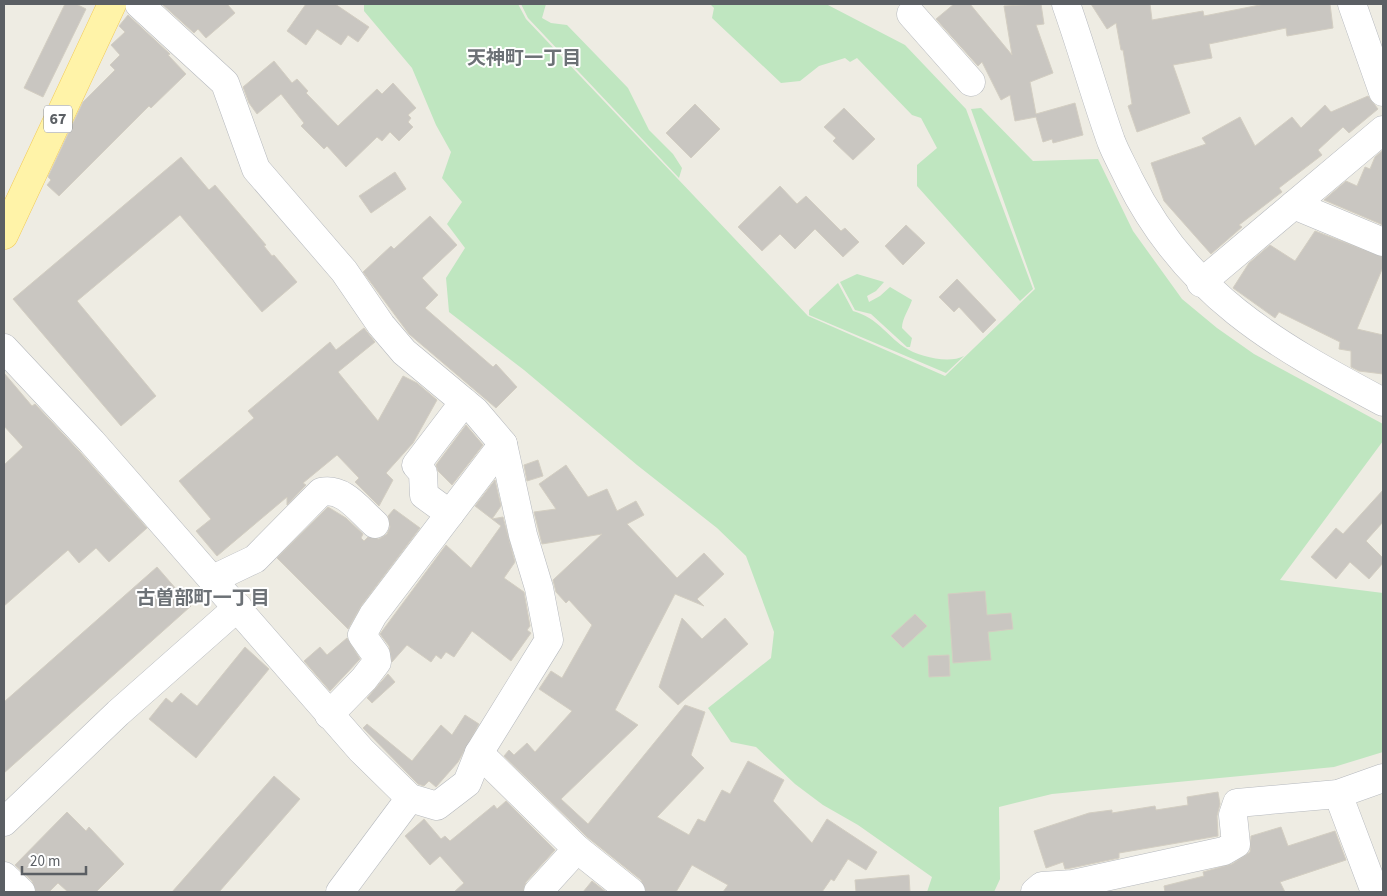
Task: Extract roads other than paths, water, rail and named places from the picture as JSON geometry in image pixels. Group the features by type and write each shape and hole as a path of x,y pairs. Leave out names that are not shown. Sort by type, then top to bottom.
{"main road":[{"name":"67","path":"4,235 112,4"}],"street":[{"path":"4,348 92,442 238,607 360,750 410,798 437,806 468,783 479,753 549,640 539,588 523,535 503,444 475,411 404,352 381,325 344,271 256,169 225,83 139,4"},
{"path":"1066,4 1112,142 1136,192 1161,236 1202,283 1230,308 1260,330 1330,374 1383,402"},
{"path":"1352,4 1383,92"},
{"path":"911,7 971,82"},
{"path":"1202,283 1383,130"},
{"path":"1294,205 1383,242"},
{"path":"450,514 424,495 423,473 416,465 464,402"},
{"path":"329,715 364,679 377,662 376,655 362,635 373,615 503,444"},
{"path":"213,579 255,559 321,492 331,490 341,493 375,524"},
{"path":"4,822 118,713 238,607"},
{"path":"479,753 577,849 631,892"},
{"path":"1035,892 1042,886 1075,888 1224,851 1236,844 1233,815 1237,803 1338,794 1383,778"},
{"path":"1338,794 1375,892"},
{"path":"340,892 410,798"},
{"path":"538,892 577,849"},
{"path":"4,876 21,892"}],"district":[{"name":"天神町一丁目","path":"524,58"},
{"name":"古曽部町一丁目","path":"203,598"}]}
